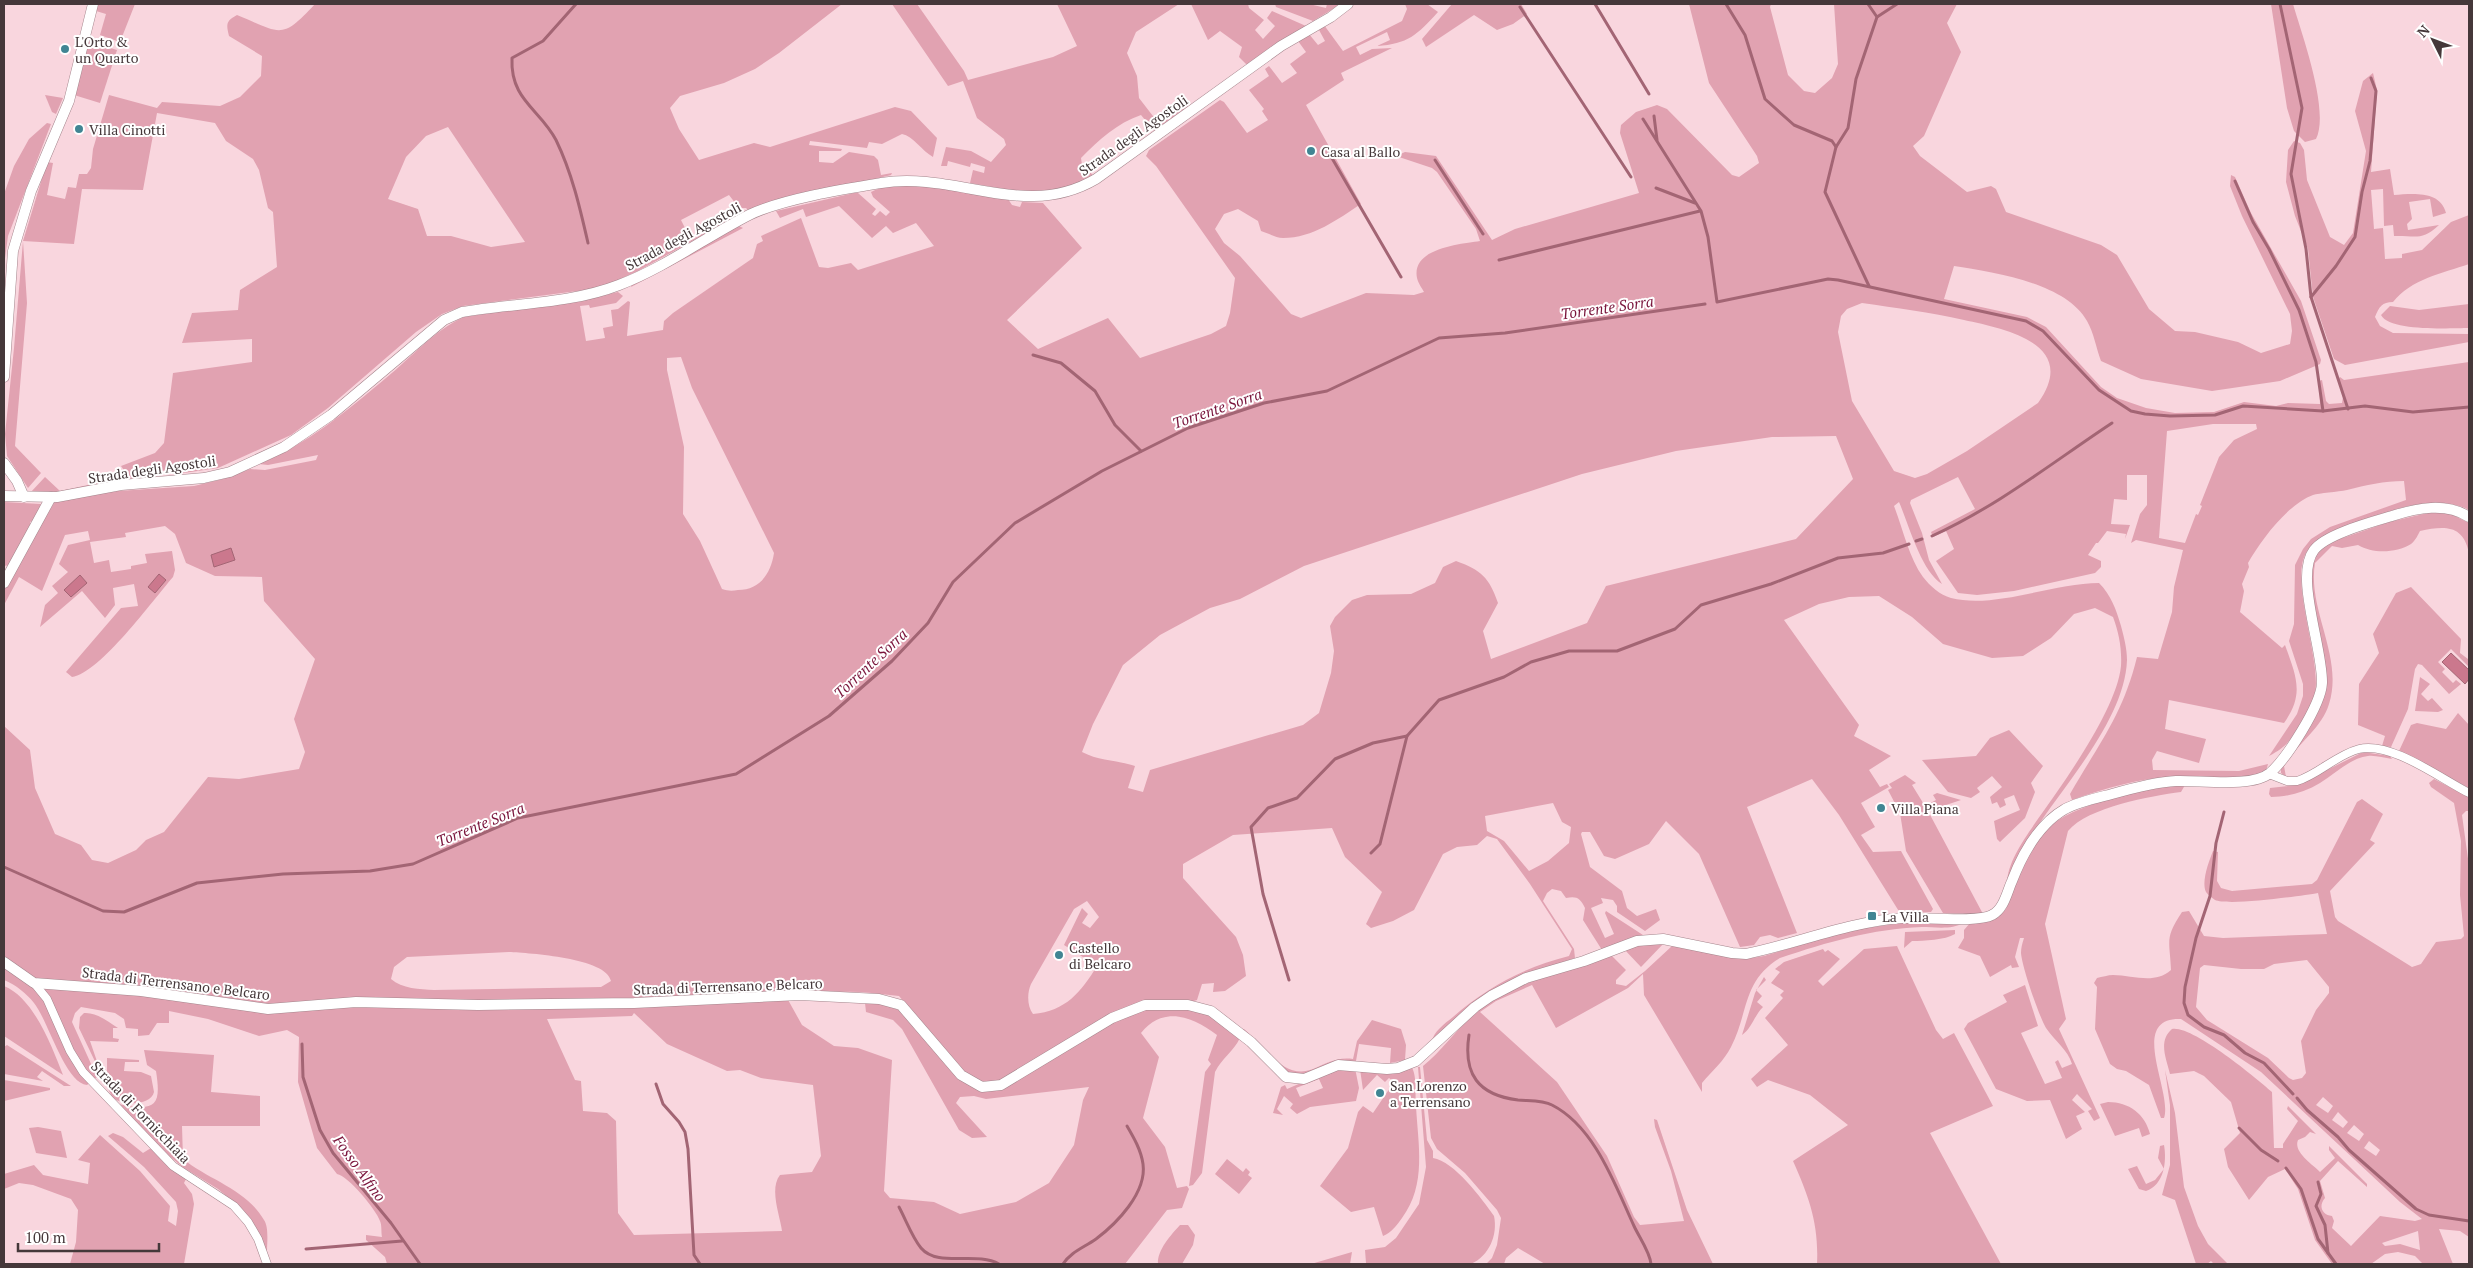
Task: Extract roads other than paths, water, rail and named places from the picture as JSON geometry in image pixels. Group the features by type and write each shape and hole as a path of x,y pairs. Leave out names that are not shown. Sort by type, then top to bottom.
{"street":[{"path":"4,377 13,251 31,191 69,101 93,4"},
{"name":"Strada degli Agostoli","path":"4,496 52,497 120,485 204,478 230,472 278,450 331,415 444,320 470,311 582,296 602,291 634,278 750,215 777,205 865,185 911,181 1024,196 1045,197 1066,194 1096,179 1281,46 1331,17 1348,4"},
{"path":"4,463 15,477 24,497"},
{"path":"4,583 52,497"},
{"path":"2469,517 2447,508 2414,510 2332,537 2313,551 2308,561 2306,578 2321,669 2320,692 2310,717 2270,774 2282,780 2296,781 2307,777 2351,752 2366,748 2393,753 2469,793"},
{"name":"Strada di Terrensano e Belcaro","path":"34,983 141,991 268,1009 356,1002 478,1005 634,1003 800,995 879,999 900,1005 961,1075 982,1087 1000,1085 1112,1018 1131,1009 1145,1005 1182,1005 1203,1008 1211,1012 1250,1042 1286,1077 1304,1078 1338,1065 1387,1069 1398,1068 1416,1061 1475,1007 1492,996 1526,978 1584,961 1637,941 1663,939 1732,954 1746,954 1864,922 1927,917 1986,918 1995,914 2002,905 2019,864 2036,837 2050,821 2065,809 2146,785 2175,781 2256,780 2270,774"},
{"path":"4,962 34,983"},
{"name":"Strada di Fornicchiaia","path":"34,983 47,999 70,1051 83,1072 172,1166 234,1206 253,1230 267,1264"}],"waterway":[{"path":"576,4 543,41 512,58 513,72 521,94 549,129 562,152 575,191 588,243"},
{"path":"1595,4 1649,94"},
{"path":"1726,4 1745,35 1765,99 1794,125 1832,141 1836,147 1825,192 1869,286"},
{"path":"1836,147 1848,128 1856,79 1877,17 1868,4"},
{"path":"1877,17 1897,4"},
{"path":"2280,4 2302,108 2291,174 2306,249 2311,297 2348,409"},
{"path":"1520,7 1631,177"},
{"path":"2311,297 2336,266 2355,237 2362,192 2370,161 2376,91 2371,78"},
{"path":"1654,116 1657,140"},
{"name":"Torrente Sorra","path":"1643,119 1701,211 1708,237 1717,302 1828,279 2026,321 2043,331 2099,390 2131,411 2145,414 2170,416 2215,415 2243,406 2323,411 2365,406 2413,412 2469,407"},
{"path":"1329,153 1401,277"},
{"path":"1435,160 1483,234"},
{"path":"2235,181 2253,222 2269,249 2299,310 2316,362 2323,411"},
{"path":"1656,188 1695,203"},
{"path":"1499,260 1700,211"},
{"name":"Torrente Sorra","path":"4,867 103,911 124,912 197,883 283,874 370,871 413,864 518,818 736,774 829,716 892,661 928,623 953,582 1015,523 1102,471 1188,428 1264,403 1327,391 1439,338 1505,333 1705,304"},
{"path":"1033,355 1061,363 1095,391 1115,425 1141,451"},
{"path":"1932,536 1980,511 2025,483 2112,423"},
{"path":"1916,541 1922,539"},
{"path":"1371,853 1380,844 1407,736 1439,700 1504,677 1531,662 1569,651 1617,651 1675,629 1701,605 1771,584 1838,558 1883,553 1909,544"},
{"path":"1289,980 1263,894 1251,827 1268,808 1297,798 1335,759 1373,743 1407,736"},
{"path":"2224,812 2216,843 2210,896 2196,938 2185,987 2184,1003 2188,1015 2204,1027 2224,1035 2245,1053 2264,1063 2293,1094"},
{"path":"1469,1035 1468,1061 1471,1071 1483,1088 1504,1097 1548,1103 1567,1115 1592,1142 1611,1175 1651,1264"},
{"name":"Fosso Alfino","path":"302,1044 303,1077 320,1130 333,1153 391,1223 420,1264"},
{"path":"656,1084 663,1104 685,1132 688,1149 694,1255 700,1264"},
{"path":"2297,1098 2349,1150 2416,1209 2429,1215 2469,1221"},
{"path":"1063,1264 1074,1253 1096,1239 1112,1225 1135,1197 1143,1175 1143,1164 1137,1144 1127,1126"},
{"path":"2239,1128 2261,1150 2278,1161"},
{"path":"2286,1168 2301,1189 2318,1239 2336,1264"},
{"path":"2318,1182 2321,1194 2316,1206 2325,1225 2328,1253"},
{"path":"899,1207 918,1244 928,1254 947,1258 990,1260 999,1264"},
{"path":"306,1249 402,1241"}],"place":[{"name":"L'Orto & un Quarto","path":"65,49"},
{"name":"Villa Cinotti","path":"79,129"},
{"name":"Casa al Ballo","path":"1311,151"},
{"name":"Villa Piana","path":"1881,808"},
{"name":"La Villa","path":"1872,916"},
{"name":"Castello di Belcaro","path":"1059,955"},
{"name":"San Lorenzo a Terrensano","path":"1380,1093"}]}
